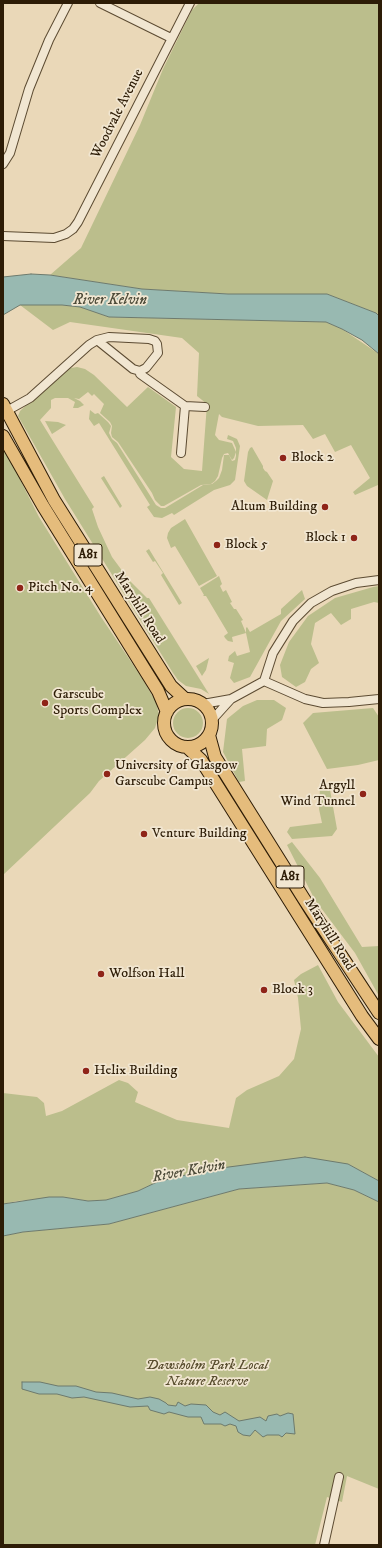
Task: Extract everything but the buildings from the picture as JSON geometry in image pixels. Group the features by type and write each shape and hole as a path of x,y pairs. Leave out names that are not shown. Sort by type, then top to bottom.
{"main road":[{"name":"Maryhill Road","path":"4,410 54,500 170,686 185,699"},
{"name":"Maryhill Road","path":"3,436 43,506 158,691 167,712"},
{"name":"A81","path":"185,699 192,699 203,704"},
{"path":"167,712 171,706 178,701 185,699"},
{"path":"203,704 208,708 212,720"},
{"name":"A81","path":"167,712 164,723 167,734 175,743 188,747"},
{"name":"A81","path":"209,735 212,720"},
{"name":"Maryhill Road","path":"209,735 215,757 304,900 379,1014"},
{"path":"188,747 196,746 203,742 209,735"},
{"name":"Maryhill Road","path":"188,747 201,760 362,1016 379,1039"}],"street":[{"path":"3,164 10,153 29,89 49,40 68,3"},
{"path":"100,3 171,38"},
{"name":"Woodvale Avenue","path":"3,236 54,238 66,234 73,229 78,222 190,3"},
{"path":"4,410 30,398 89,345 97,340 109,336 149,339 158,344 158,354 146,368 140,371 132,370 97,340"},
{"path":"140,371 140,374 186,406 205,407"},
{"path":"181,452 186,406"},
{"path":"203,704 231,699 264,681 273,653 294,621 310,603 332,591 356,583 379,580"},
{"path":"264,681 305,699 323,703 379,699"},
{"path":"212,720 231,699"},
{"path":"324,1545 339,1477"}],"green space":[{"path":"199,3 379,3 379,316 376,313 327,294 228,294 142,289 50,275 81,248 140,125 163,69 192,10"},
{"path":"20,305 62,305 80,307 109,317 326,322 342,329 379,354 379,487 378,485 355,495 353,492 370,478 351,445 335,452 325,434 313,439 303,425 258,426 222,417 219,414 215,435 219,440 232,443 236,452 234,458 232,460 228,453 224,454 218,476 211,484 201,485 164,506 161,506 155,500 152,493 118,442 112,437 112,426 110,422 100,413 104,404 94,394 92,396 88,392 79,399 74,398 84,405 78,408 73,408 75,402 68,398 55,398 51,400 51,408 40,420 94,507 92,509 98,527 112,557 129,580 147,598 149,598 209,694 201,689 186,686 178,680 173,673 65,499 18,416 20,411 65,369 77,367 85,369 94,375 127,407 148,387 176,407 171,457 184,469 202,471 207,404 197,396 199,353 182,338 70,322 53,330"},
{"path":"90,410 95,414 98,413 111,426 109,433 112,439 117,443 156,505 161,508 165,508 203,485 212,484 219,478 222,470 224,455 229,455 232,461 235,460 236,456 236,448 233,441 227,439 228,435 237,439 240,446 235,480 230,485 214,490 174,515 172,513 162,518 154,517 147,507 150,505 99,423 94,426 89,419"},
{"path":"45,421 58,422 66,425 52,434"},
{"name":"Garscube Sports Complex","path":"3,446 39,517 101,617 142,678 156,702 159,715 155,728 145,740 99,781 90,793 3,875"},
{"path":"252,447 263,468 273,481 267,500 247,486 244,481 248,452"},
{"path":"104,476 122,506 120,508 101,478"},
{"path":"185,519 217,576 199,586 175,546 171,548 167,538 171,528"},
{"path":"149,549 182,603 179,605 161,575 163,573 146,551"},
{"path":"219,576 222,584 220,586 223,592 226,590 232,602 230,603 243,620 241,621 246,633 232,637 233,642 228,641 225,638 224,636 228,633 206,596 203,596 204,595 200,588"},
{"path":"379,586 379,603 374,602 351,609 351,619 341,625 331,613 315,623 311,644 319,663 311,669 305,682 296,687 282,677 280,665 289,642 308,616 335,598"},
{"path":"302,590 305,599 281,621 250,677 234,683 230,678 234,663 228,661 229,656 235,651 237,656 250,652 246,633 247,627 250,632 281,614 281,609"},
{"path":"209,658 206,670 202,676 196,666"},
{"path":"257,700 274,700 286,708 282,720 267,729 266,746 242,749 245,781 239,782 223,752 227,719 243,706"},
{"path":"188,708 199,712 203,723 199,734 188,738 177,734 173,723 177,712"},
{"path":"373,708 379,717 379,760 358,765 327,769 303,723 313,713"},
{"path":"329,784 337,829 332,836 292,839 287,832 290,827 322,823 319,809 320,787"},
{"path":"292,842 320,878 362,947 379,946 379,996 355,953 315,900 287,845"},
{"path":"318,965 338,1002 379,1057 379,1181 348,1164 157,1182 138,1191 106,1200 88,1201 63,1197 17,1201 3,1204 3,1093 37,1097 44,1103 46,1116 62,1111 119,1080 128,1083 138,1092 135,1102 177,1120 229,1128 236,1098 247,1090 279,1076 294,1059 301,1029 298,998 294,980 301,974"},
{"name":"Dawsholm Park Local Nature Reserve","path":"327,1183 354,1190 379,1202 379,1489 347,1476 342,1502 327,1497 315,1545 3,1545 3,1236 23,1232 109,1224 239,1189"}],"water":[{"name":"River Kelvin","path":"31,274 50,275 142,289 228,294 327,294 376,313 379,316 379,354 362,340 326,322 109,317 80,307 62,305 20,305 3,315 3,277"},
{"name":"River Kelvin","path":"305,1157 348,1164 379,1181 379,1202 354,1190 327,1183 239,1189 109,1224 23,1232 3,1236 3,1204 49,1197 63,1197 88,1201 106,1200 138,1191 157,1182 206,1170"},
{"path":"22,1382 40,1382 58,1386 76,1386 96,1392 112,1393 138,1399 150,1397 159,1399 168,1405 176,1406 178,1402 185,1406 191,1404 206,1405 213,1412 220,1415 225,1412 239,1421 260,1417 266,1421 268,1416 277,1414 280,1416 288,1413 293,1414 295,1434 286,1433 282,1437 279,1435 267,1435 263,1437 255,1430 250,1436 243,1435 238,1432 236,1426 230,1424 225,1426 221,1424 204,1424 201,1417 188,1417 169,1412 164,1414 150,1410 148,1406 130,1407 84,1397 72,1398 57,1394 39,1394 22,1389"}],"place":[{"name":"Block 2","path":"283,458"},
{"name":"Altum Building","path":"325,507"},
{"name":"Block 1","path":"354,538"},
{"name":"Block 5","path":"217,545"},
{"name":"Pitch No. 4","path":"20,588"},
{"name":"Garscube Sports Complex","path":"45,703"},
{"name":"University of Glasgow Garscube Campus","path":"107,774"},
{"name":"Argyll Wind Tunnel","path":"363,794"},
{"name":"Venture Building","path":"144,834"},
{"name":"Wolfson Hall","path":"101,974"},
{"name":"Block 3","path":"264,990"},
{"name":"Helix Building","path":"86,1071"}]}
